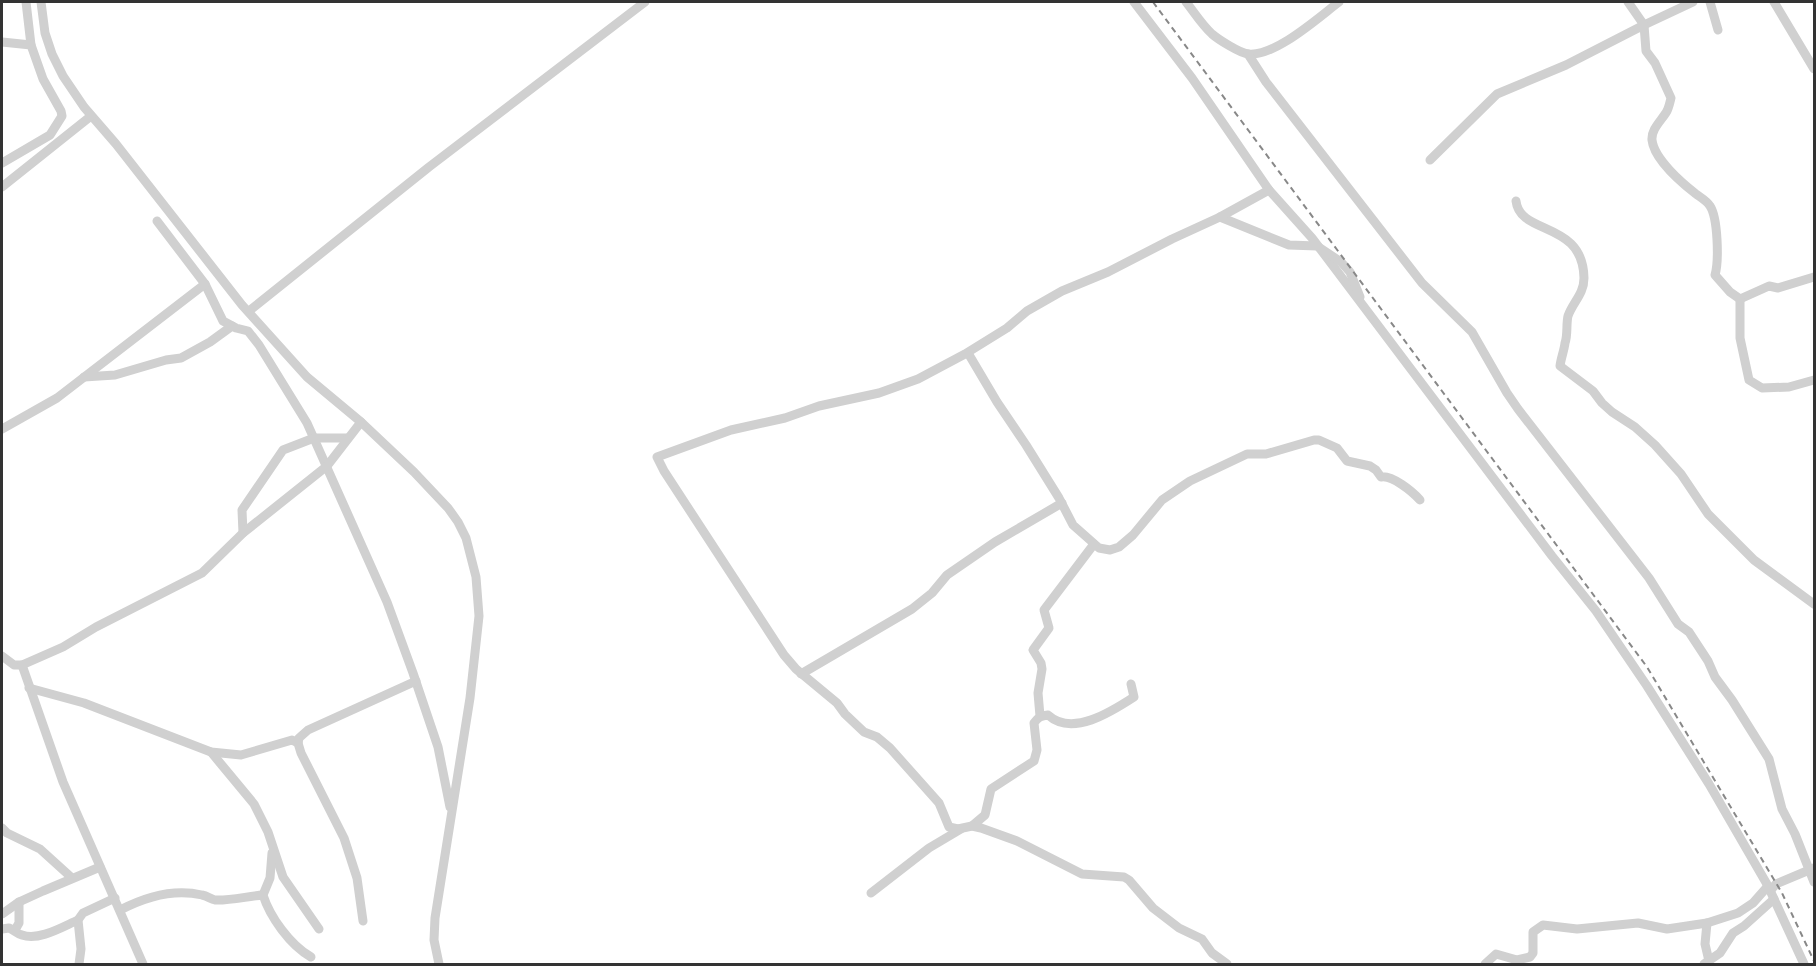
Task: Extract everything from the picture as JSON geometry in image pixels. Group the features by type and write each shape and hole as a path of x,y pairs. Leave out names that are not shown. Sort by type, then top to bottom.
{"street":[{"path":"2,163 50,135 62,116 43,79 31,45 26,2"},
{"path":"42,2 45,33 52,54 63,76 91,116 116,144 242,305 307,377 361,422 414,472 458,522 466,538 476,577 478,616 474,665 435,918 434,939 439,964"},
{"path":"249,311 429,167 645,2"},
{"path":"1134,2 1192,78 1269,190 1317,246 1596,611 1709,784 1771,892 1804,964"},
{"path":"1186,2 1211,34 1248,54 1266,82 1397,251 1422,282 1472,332 1518,409 1649,578 1678,624 1689,632 1708,661 1715,678 1732,700 1769,759 1782,809 1812,869 1815,882"},
{"path":"1248,54 1271,49 1295,36 1339,2"},
{"path":"1629,2 1644,25 1646,51 1655,63 1671,98 1652,140 1660,158 1679,181 1710,206 1717,231 1719,263 1715,274 1740,299"},
{"path":"1430,160 1497,94 1566,65 1693,2"},
{"path":"1710,2 1718,30"},
{"path":"1774,2 1815,69"},
{"path":"2,42 31,45"},
{"path":"2,187 91,116"},
{"path":"1227,964 1212,953 1202,939 1179,928 1153,908 1124,877 1082,874 1017,841 968,827 953,829 949,827 939,803 890,747 878,737 864,732 844,714 837,703 801,674 784,655 657,457 731,430 785,418 819,406 879,393 918,379 968,353 1007,328 1027,311 1062,291 1108,272 1220,217 1269,190"},
{"path":"1516,201 1516,207 1522,215 1574,245 1580,257 1584,278 1583,290 1568,317 1566,343 1560,366 1593,391 1612,412 1635,427 1655,445 1681,474 1708,514 1754,560 1815,604"},
{"path":"1220,217 1289,244 1317,246"},
{"path":"157,221 206,284 222,321 248,331 260,345 314,438 387,602 416,681 438,747 451,813"},
{"path":"1740,299 1769,286 1778,288 1815,277"},
{"path":"2,429 57,398 206,284"},
{"path":"1740,299 1740,338 1749,380 1762,388 1789,387 1815,380"},
{"path":"84,377 115,375 166,360 181,358 210,342 232,326"},
{"path":"968,353 1062,503 1073,525 1099,549 1110,550 1119,547 1133,535 1162,500 1190,482 1244,455 1266,454 1314,440 1328,443 1336,448 1349,462 1370,466 1381,477 1386,476 1410,489 1420,500"},
{"path":"2,656 14,665 22,665 63,647 96,627 202,573 243,533 327,466 361,422"},
{"path":"243,533 242,510 283,450 314,438 348,438"},
{"path":"801,674 912,609 932,593 947,575 995,542 1062,503"},
{"path":"1040,716 1038,693 1042,669 1033,650 1049,628 1044,610 1094,544"},
{"path":"22,665 63,782 143,964"},
{"path":"363,921 357,878 344,838 301,753 299,738 308,730 416,681"},
{"path":"871,893 929,848 985,815 991,789 1034,761 1037,742 1034,723 1040,716 1048,715 1057,723 1073,724 1108,714 1134,697 1131,684"},
{"path":"29,688 84,703 211,752 239,755 292,740 298,743"},
{"path":"211,752 254,804 268,832 282,877 319,929"},
{"path":"232,778 233,762 239,755"},
{"path":"2,828 12,836 32,843 72,878"},
{"path":"273,848 270,878 263,895 266,906 278,925 311,957"},
{"path":"2,914 20,902 100,867"},
{"path":"1707,963 1720,953 1732,933 1744,926 1776,884 1812,869"},
{"path":"1485,964 1490,957 1496,954 1517,960 1530,957 1533,952 1533,932 1543,925 1577,929 1638,923 1667,929 1707,923 1738,913 1771,892"},
{"path":"120,910 143,898 155,895 194,893 214,900 263,895"},
{"path":"2,929 9,928 20,935 34,936 51,932 78,920 83,913 115,898"},
{"path":"15,930 19,923 20,902"},
{"path":"78,920 80,964"},
{"path":"1707,923 1705,944 1707,963"}],"railway":[{"path":"1153,2 1647,667 1782,893 1814,961"}]}
